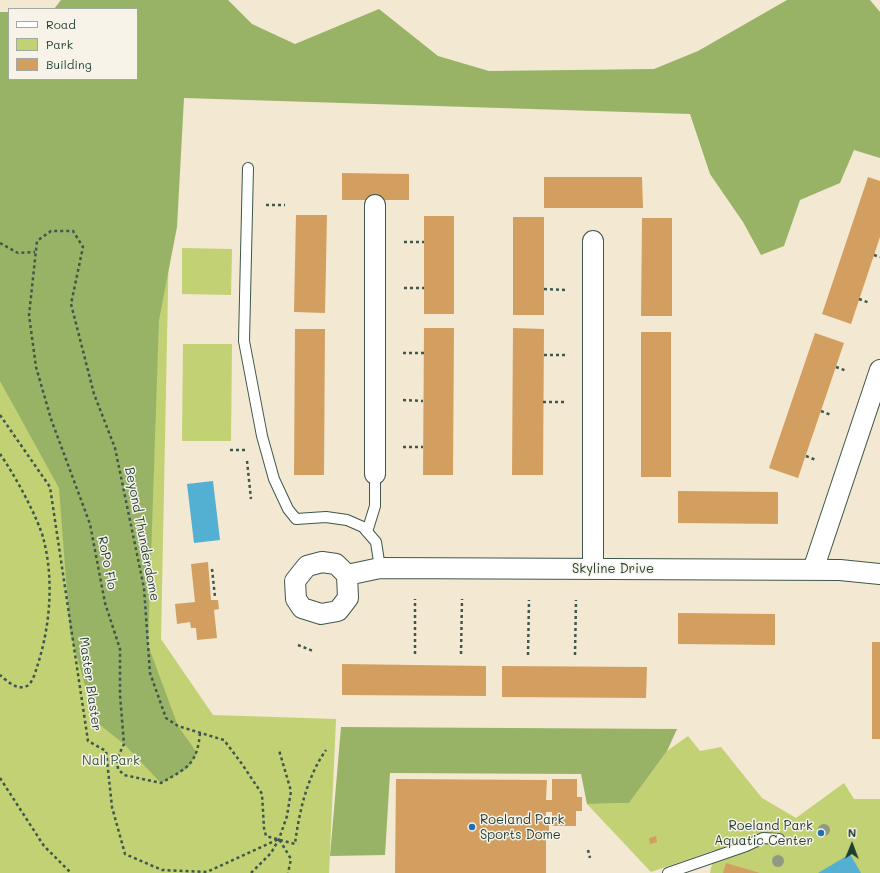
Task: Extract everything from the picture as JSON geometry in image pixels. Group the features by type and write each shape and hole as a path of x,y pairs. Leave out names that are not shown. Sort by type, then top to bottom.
{"street":[{"path":"375,474 376,205"},
{"path":"593,241 593,569"},
{"path":"813,570 880,370"},
{"name":"Skyline Drive","path":"347,574 380,568 840,570 880,574"}],"lane":[{"path":"248,168 244,341 262,436 274,479 288,509 296,519 326,518 347,520 363,527 376,542 380,568"},
{"path":"367,532 375,506 375,474"},
{"path":"668,873 746,846 763,838 779,839"}],"path":[{"path":"266,205 285,205"},
{"name":"Beyond Thunderdome","path":"35,252 37,241 51,231 73,231 83,247 71,304 94,394 117,456 144,588 150,673 166,718 178,726 224,740 262,794 264,828 266,836 294,844 298,818 315,766 326,750"},
{"path":"404,242 424,242"},
{"path":"0,243 18,253 35,252"},
{"name":"RoPo Flo","path":"35,252 29,315 36,367 51,419 90,524 105,602 120,649 120,695 124,744 117,759 118,769 124,775 161,783 188,768 197,753 200,733"},
{"path":"874,255 880,257"},
{"path":"404,288 424,288"},
{"path":"544,289 565,290"},
{"path":"859,299 870,303"},
{"path":"404,353 424,353"},
{"path":"544,355 565,355"},
{"path":"836,367 846,371"},
{"path":"403,400 424,401"},
{"path":"543,402 565,402"},
{"path":"821,411 832,415"},
{"name":"Master Blaster","path":"0,415 50,487 88,740 106,751 112,808 125,854 162,870 208,872 279,839"},
{"path":"403,447 423,447"},
{"path":"230,450 246,450"},
{"path":"0,454 39,526 44,540 50,590 43,647 33,678 28,685 21,687 13,686 0,675"},
{"path":"806,456 816,460"},
{"path":"247,461 251,499"},
{"path":"212,569 215,597"},
{"path":"415,654 416,599"},
{"path":"461,654 462,600"},
{"path":"528,655 529,600"},
{"path":"575,655 576,600"},
{"path":"298,645 313,651"},
{"path":"251,873 272,853 279,839 287,816 291,791 279,750"},
{"path":"0,778 44,846 71,873"},
{"path":"279,839 291,859 288,873"},
{"path":"588,850 590,858"}],"green space":[{"path":"61,0 228,0 252,24 295,44 379,9 438,56 489,71 654,69 698,51 787,0 870,0 880,12 880,158 854,150 840,183 800,200 784,246 761,255 743,222 710,174 690,114 184,98 177,227 159,320 148,645 178,726 197,753 188,768 161,783 124,744 95,721 70,632 59,488 0,381 0,12 8,12 8,80 138,80 138,8 55,8"},
{"name":"Nall Park","path":"0,86 172,89 161,639 213,715 336,719 329,873 0,873"},
{"path":"182,248 232,249 231,295 182,294"},
{"path":"183,344 232,344 231,441 182,441"},
{"path":"341,727 677,729 667,751 629,803 587,804 581,774 390,773 385,855 330,856"},
{"path":"688,736 700,751 721,747 762,798 796,818 844,783 854,799 880,799 880,873 710,873 715,850 651,872 587,804 629,803 667,751"}],"water":[{"path":"213,481 220,540 194,543 187,484"},
{"path":"850,854 861,873 818,873"}],"building":[{"path":"342,173 409,174 409,200 342,200"},
{"path":"544,177 642,177 643,208 544,208"},
{"path":"868,177 880,181 880,237 851,324 822,314"},
{"path":"296,215 327,215 325,313 294,312"},
{"path":"424,216 454,216 454,314 424,314"},
{"path":"513,217 544,217 544,315 513,315"},
{"path":"642,218 672,218 672,316 641,316"},
{"path":"424,328 454,328 453,475 423,475"},
{"path":"513,328 544,329 543,475 512,475"},
{"path":"295,329 325,329 324,475 294,475"},
{"path":"641,332 671,332 671,477 641,477"},
{"path":"815,333 844,343 798,478 769,468"},
{"path":"678,491 778,492 778,524 678,523"},
{"path":"208,562 211,600 218,600 219,609 214,610 217,638 197,640 196,628 191,628 190,622 177,624 175,604 195,602 191,564"},
{"path":"678,613 775,614 775,645 678,644"},
{"path":"872,642 880,642 880,739 872,739"},
{"path":"342,664 486,666 486,696 342,695"},
{"path":"502,666 647,667 646,698 502,697"},
{"name":"Roeland Park Sports Dome","path":"396,779 547,780 546,800 552,800 552,779 577,779 577,797 582,797 582,811 576,811 576,826 552,826 552,812 546,812 546,825 549,825 549,834 546,834 546,873 395,873"},
{"path":"656,836 657,842 650,844 649,838"},
{"path":"726,863 760,873 723,873"}],"place":[{"name":"Roeland Park Sports Dome","path":"472,827"},
{"name":"Roeland Park Aquatic Center","path":"821,833"}]}
